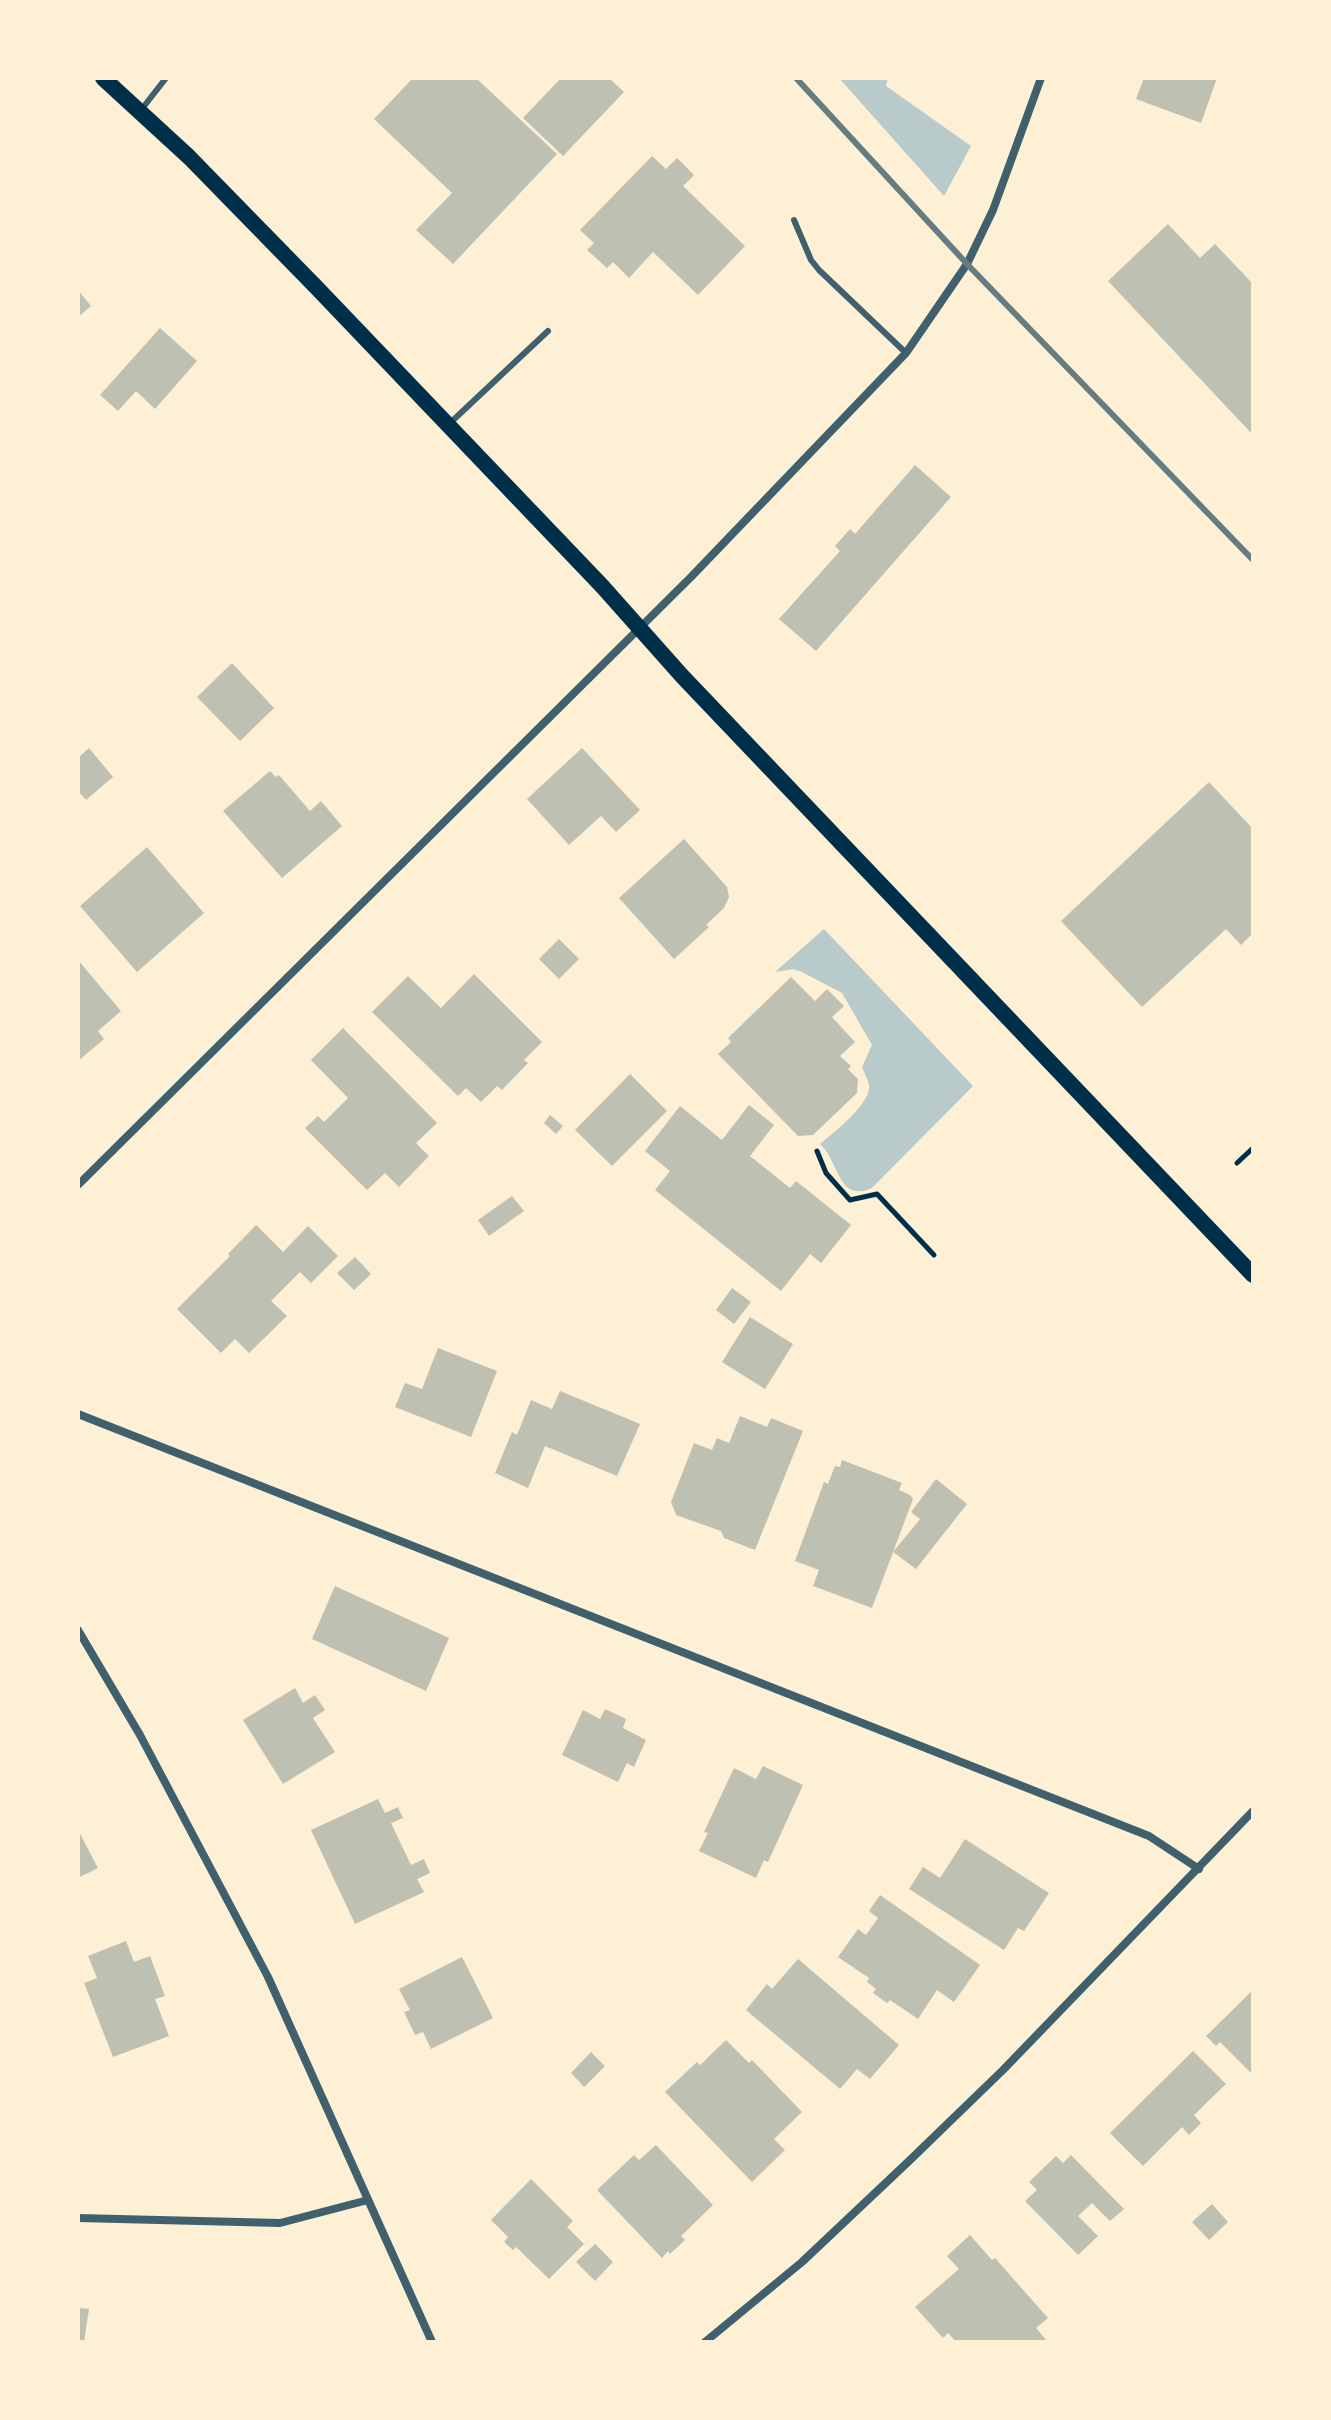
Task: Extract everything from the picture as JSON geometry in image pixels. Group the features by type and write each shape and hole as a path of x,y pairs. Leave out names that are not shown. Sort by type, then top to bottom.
{"main road":[{"path":"103,78 189,157 448,425 1253,1275"}],"street":[{"path":"78,1185 638,629 906,353 936,311 993,210 1041,78"},
{"path":"78,1414 1149,1836 1199,1869"},
{"path":"78,1630 140,1735 268,1977 432,2342"},
{"path":"705,2342 855,2214 1003,2070 1253,1811"},
{"path":"78,2218 280,2223 368,2200"}],"lane":[{"path":"139,112 166,78"},
{"path":"794,220 811,260 819,270 906,353"},
{"path":"448,425 548,331"}],"path":[{"path":"1237,1163 1253,1148"},
{"path":"817,1151 826,1173 850,1200 877,1194 934,1255"}],"shaded area":[{"path":"839,78 888,78 886,86 971,146 944,196"},
{"path":"824,929 973,1086 872,1188 861,1191 845,1185 820,1144 864,1100 869,1085 862,1067 872,1045 842,993 793,969 775,972"}],"building":[{"path":"413,78 476,78 557,154 453,264 416,230 452,193 374,119"},
{"path":"561,78 609,78 624,92 563,156 523,118"},
{"path":"1144,78 1217,78 1201,123 1136,99"},
{"path":"652,156 666,169 677,158 694,175 683,186 745,246 698,295 653,252 629,278 613,262 607,268 587,250 594,243 580,230"},
{"path":"1168,224 1200,258 1215,244 1253,284 1253,435 1108,281"},
{"path":"78,290 91,306 78,317"},
{"path":"160,328 197,361 155,409 136,391 118,411 100,395"},
{"path":"915,465 951,497 816,651 779,619 840,551 835,546 850,529 855,534"},
{"path":"232,663 274,708 240,741 197,697"},
{"path":"89,748 113,777 86,800 78,791 78,758"},
{"path":"582,748 640,810 616,832 601,816 569,845 527,799"},
{"path":"270,771 276,777 279,775 310,811 321,801 342,826 282,878 223,811"},
{"path":"1209,782 1253,829 1253,933 1241,945 1226,929 1142,1007 1061,921"},
{"path":"684,839 727,887 729,897 724,908 706,925 709,927 674,959 619,898"},
{"path":"147,847 204,913 137,972 80,906"},
{"path":"559,939 579,959 559,979 539,959"},
{"path":"78,960 121,1011 98,1031 104,1039 78,1061"},
{"path":"474,974 542,1042 524,1060 528,1063 502,1090 497,1086 481,1102 466,1088 458,1096 372,1012 408,976 441,1008"},
{"path":"791,977 815,1001 827,989 844,1006 832,1017 855,1042 840,1056 851,1066 848,1069 858,1079 857,1093 813,1135 798,1136 718,1054 731,1042 728,1038"},
{"path":"343,1028 437,1123 416,1143 429,1156 399,1187 385,1173 367,1190 305,1128 318,1116 324,1122 348,1098 311,1060"},
{"path":"630,1074 667,1111 612,1166 575,1130"},
{"path":"749,1105 774,1125 750,1156 790,1188 796,1181 851,1225 821,1263 810,1254 781,1291 655,1190 670,1171 645,1151 680,1106 722,1140"},
{"path":"550,1115 563,1126 556,1134 544,1123"},
{"path":"512,1196 524,1211 489,1236 478,1220"},
{"path":"256,1225 283,1252 308,1226 338,1256 311,1283 300,1272 271,1301 287,1316 249,1353 235,1339 221,1353 177,1309"},
{"path":"355,1257 371,1274 354,1290 337,1273"},
{"path":"732,1288 751,1302 734,1324 716,1310"},
{"path":"750,1317 793,1344 765,1389 722,1362"},
{"path":"438,1348 497,1371 471,1437 395,1407 405,1383 422,1389"},
{"path":"560,1391 640,1424 617,1476 545,1446 528,1488 495,1473 512,1432 517,1435 531,1400 552,1409"},
{"path":"740,1416 767,1427 771,1418 803,1431 755,1550 724,1538 721,1531 676,1515 671,1502 694,1443 712,1450 717,1438 729,1443"},
{"path":"842,1460 902,1483 899,1490 913,1499 872,1608 813,1586 819,1570 795,1561 824,1482 828,1484 835,1466 840,1467"},
{"path":"936,1479 967,1504 916,1569 893,1552 920,1519 911,1512"},
{"path":"335,1586 449,1638 426,1691 312,1639"},
{"path":"295,1688 303,1703 315,1695 325,1710 313,1718 335,1752 283,1784 243,1720"},
{"path":"605,1709 626,1719 623,1728 646,1740 634,1767 627,1763 618,1782 562,1755 583,1710 600,1719"},
{"path":"763,1766 803,1785 768,1862 764,1860 756,1878 699,1851 708,1833 704,1832 734,1768 756,1779"},
{"path":"378,1799 385,1813 398,1807 403,1818 391,1823 411,1865 424,1859 430,1873 417,1879 424,1892 355,1924 311,1830"},
{"path":"78,1830 98,1868 78,1878"},
{"path":"965,1839 1049,1893 1024,1931 1018,1928 1004,1950 909,1889 923,1867 940,1878"},
{"path":"880,1895 980,1965 954,2002 937,1990 918,2019 890,2000 887,2003 873,1993 876,1989 867,1982 869,1978 838,1957 858,1929 866,1935 878,1918 869,1911"},
{"path":"126,1941 134,1962 150,1956 165,1996 155,1999 169,2036 113,2057 84,1983 97,1978 88,1956"},
{"path":"462,1957 493,2018 431,2049 423,2032 415,2035 404,2012 410,2010 399,1989"},
{"path":"798,1959 899,2045 870,2079 857,2069 840,2089 746,2010 767,1984 772,1989"},
{"path":"1253,1990 1253,2075 1220,2042 1216,2046 1206,2036"},
{"path":"726,2040 749,2063 752,2060 802,2112 774,2139 785,2150 752,2182 665,2092"},
{"path":"1193,2051 1226,2084 1194,2115 1201,2123 1189,2135 1182,2127 1143,2166 1110,2133"},
{"path":"591,2052 605,2066 584,2087 571,2073"},
{"path":"656,2145 713,2205 681,2236 685,2240 662,2258 597,2190 634,2155 639,2160"},
{"path":"1071,2155 1124,2209 1110,2221 1092,2203 1078,2216 1098,2236 1078,2255 1025,2201 1037,2190 1029,2182 1056,2156 1063,2163"},
{"path":"531,2179 573,2221 567,2227 584,2244 549,2279 516,2247 513,2250 504,2242 508,2237 491,2220"},
{"path":"1212,2204 1228,2222 1209,2240 1192,2222"},
{"path":"970,2235 992,2260 995,2258 1048,2318 1036,2328 1048,2342 956,2342 948,2333 943,2338 915,2307 959,2269 947,2256"},
{"path":"595,2244 613,2262 595,2281 576,2262"},
{"path":"78,2308 89,2309 84,2342 78,2342"}],"railway":[{"path":"796,78 967,264 1253,560"}]}
